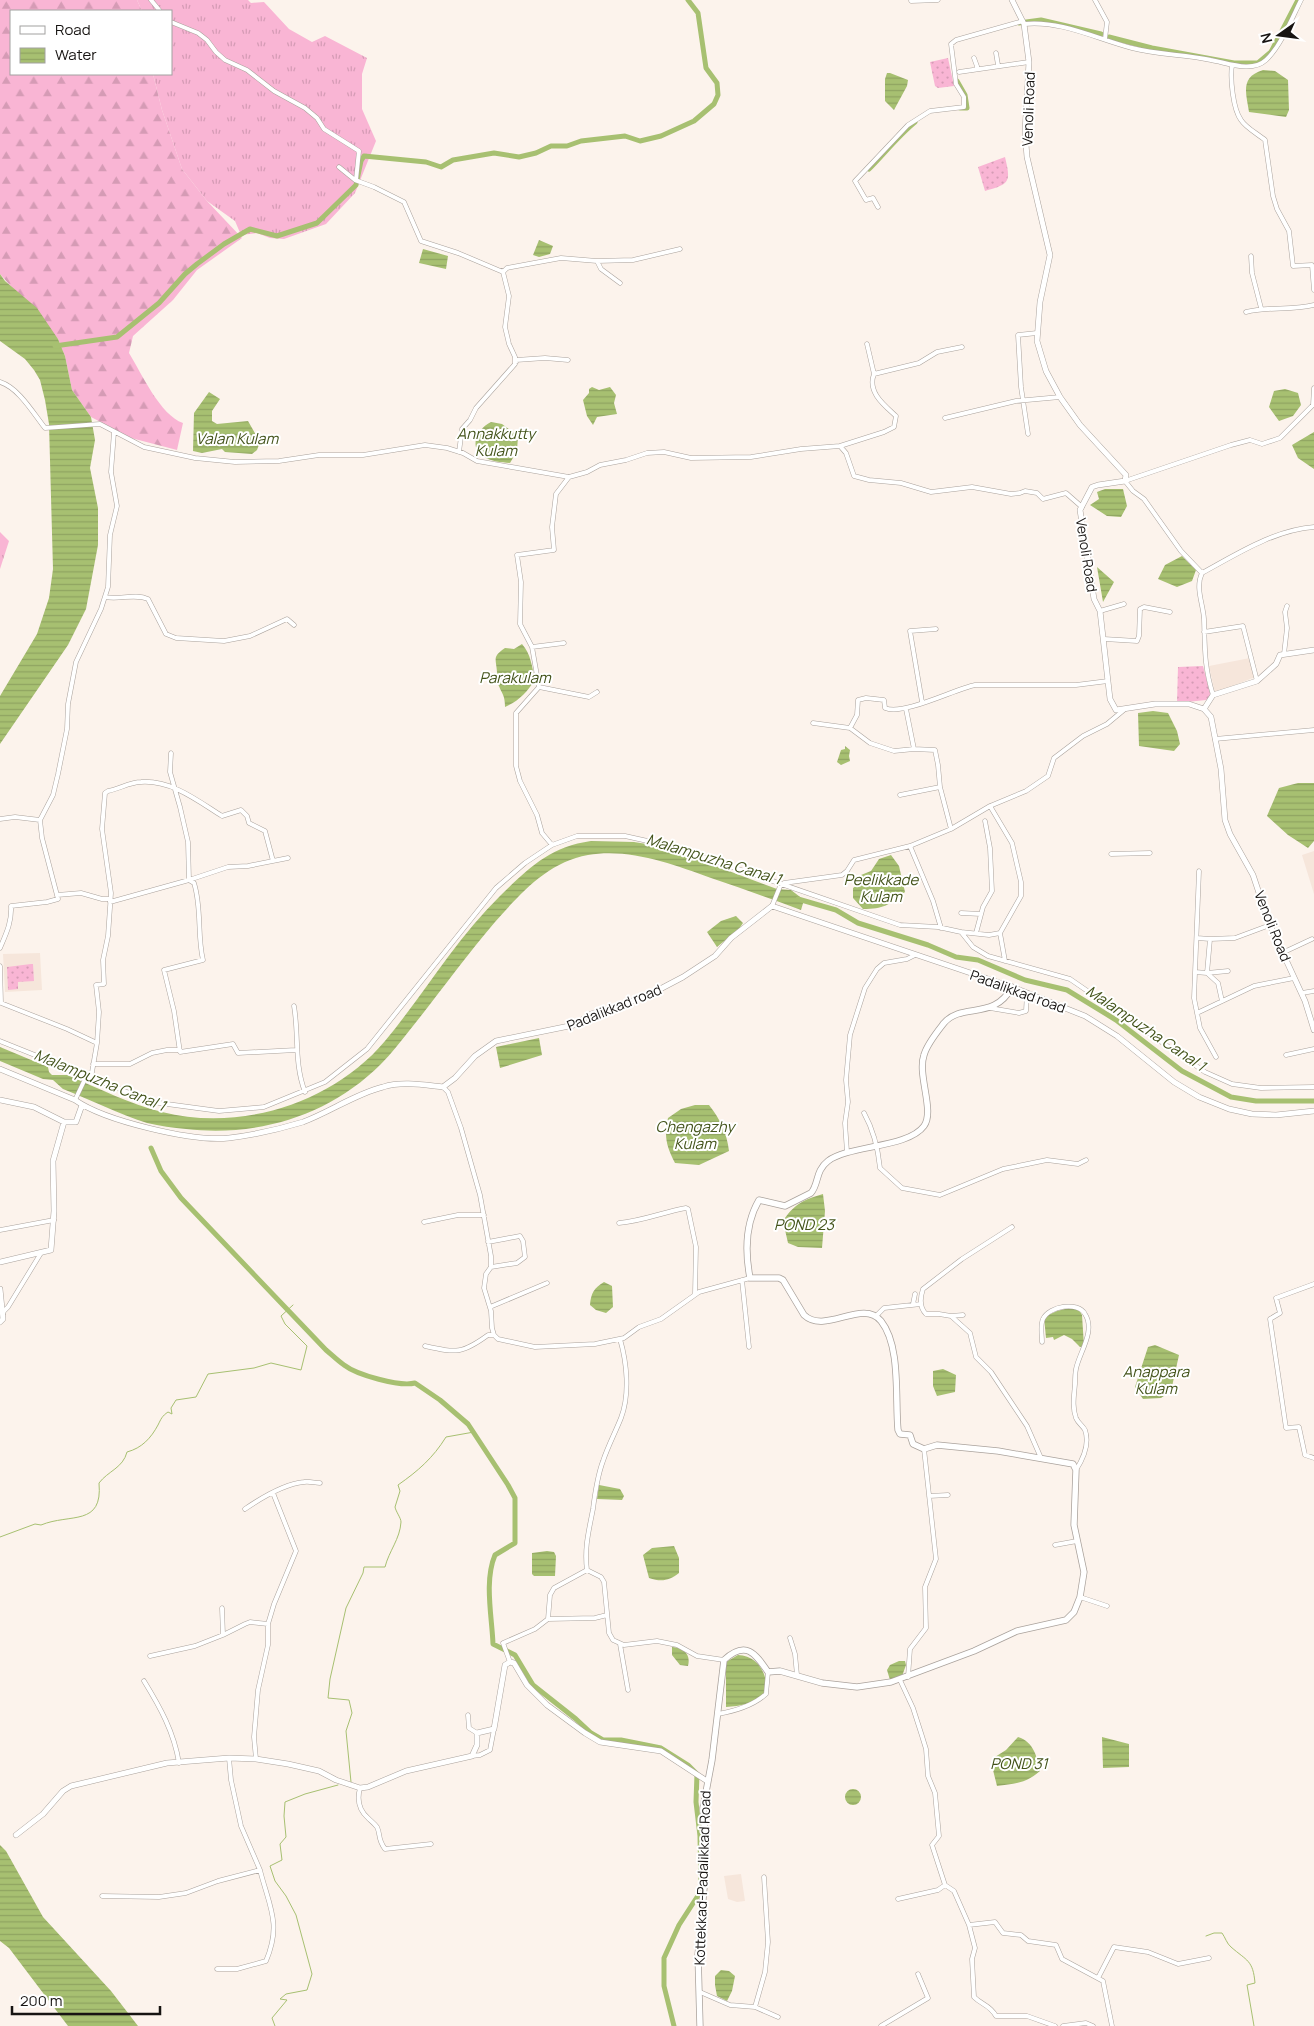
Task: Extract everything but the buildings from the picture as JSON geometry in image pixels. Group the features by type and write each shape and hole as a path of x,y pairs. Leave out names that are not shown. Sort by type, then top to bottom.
{"main road":[{"path":"724,1660 738,1650 747,1650 758,1657 768,1672 780,1670 822,1683 857,1687 900,1680 1017,1632 1066,1620 1074,1612 1080,1597 1084,1572 1074,1525 1076,1470 1073,1464 998,1451 937,1445 924,1449 913,1444 910,1435 899,1432 895,1372 890,1335 880,1319 872,1314 851,1314 826,1322 810,1319 804,1315 786,1285 779,1278 750,1278 746,1258 746,1237 758,1202 761,1200 785,1206 811,1194 823,1166 833,1158 847,1152 906,1138 926,1125 927,1112 922,1072 923,1056 927,1047 946,1021 953,1016 990,1008 1005,999 1012,987"},
{"name":"Kottekkad-Padalikkad Road","path":"700,2026 698,1955 706,1844 702,1808 704,1779 718,1714 724,1660"}],"street":[{"path":"151,0 159,10"},
{"path":"911,1 938,0"},
{"name":"Venoli Road","path":"1012,0 1024,23 1029,62 1024,132 1027,157 1050,256 1044,280 1037,341 1046,371 1060,397 1080,425 1126,475 1125,481 1092,487 1080,510 1094,599 1100,611 1110,699 1116,710 1125,709"},
{"path":"1095,0 1107,22 1105,39"},
{"path":"878,207 873,198 866,200 855,181 908,125 930,111 964,107 964,97 956,84 951,44 956,40 1024,23 1044,24 1067,28 1132,48 1210,59 1232,66 1256,65 1266,61 1275,49 1301,0"},
{"path":"172,22 198,33 225,60 247,70 274,91 305,108 317,118 324,129 359,151 358,181"},
{"path":"996,53 998,65"},
{"path":"974,58 978,69"},
{"path":"959,72 1029,62"},
{"path":"1232,66 1230,77 1240,119 1266,140 1275,203 1289,231 1293,266 1312,265 1314,290"},
{"path":"339,167 358,181 374,186 404,202 421,241 458,253 502,272"},
{"path":"502,272 507,268 561,258 596,261 634,260 680,249"},
{"path":"1251,256 1252,273 1260,308"},
{"path":"596,261 602,269 620,283"},
{"path":"502,272 509,296 505,327 516,364"},
{"path":"1246,312 1260,308 1296,308 1314,305"},
{"path":"1028,434 1017,347 1018,335 1037,333"},
{"path":"0,382 7,384 19,396 45,428 100,424 144,447 195,458 235,462 279,462 319,454 363,455 425,445 459,452 477,461 569,477 587,472 600,464 626,460 648,453 664,452 691,458 751,457 801,449 840,446 884,432 894,427 896,416 876,397 872,383 874,374 866,344"},
{"path":"874,374 919,363 938,352 962,347"},
{"path":"459,452 462,429 470,420 476,408 516,364 516,360 545,358 568,360"},
{"path":"1202,573 1181,552 1144,499 1133,491 1125,481 1231,445 1250,440 1262,444 1280,438 1313,405 1314,390"},
{"path":"946,418 1023,400 1060,397"},
{"path":"0,946 9,928 12,917 11,906 58,899 42,838 40,820 52,795 58,774 67,729 68,704 76,662 105,597 108,580 110,535 117,506 111,472 114,432"},
{"path":"840,446 846,453 854,476 869,480 901,482 931,492 972,487 1011,494 1025,491 1037,493 1043,499 1066,493 1082,507"},
{"path":"539,687 532,647 520,624 520,582 517,554 554,550 552,527 556,494 569,477"},
{"path":"1202,573 1261,542 1304,528 1314,527"},
{"path":"1202,573 1199,589 1206,667 1214,695"},
{"path":"105,597 138,596 148,599 166,634 176,638 224,640 250,636 287,618 294,625"},
{"path":"1100,611 1124,604"},
{"path":"1104,639 1137,641 1139,636 1140,609 1144,606 1170,612"},
{"path":"1284,654 1287,628 1285,612 1288,606"},
{"path":"1204,632 1243,626 1257,681"},
{"path":"922,702 910,631 936,629"},
{"path":"532,647 564,643"},
{"path":"781,884 842,875 854,860 910,846 950,829 990,806 1026,791 1046,778 1054,758 1083,736 1107,724 1125,709 1155,704 1189,704 1204,709 1214,695 1257,681 1276,664 1280,654 1314,650"},
{"path":"850,728 857,715 858,700 862,698 884,700 885,708 888,710 906,708 940,698 959,688 975,685 1076,685 1108,681"},
{"path":"539,687 551,691 589,697 597,692"},
{"path":"539,687 516,713 514,724 516,766 520,781 537,815 542,833 552,845"},
{"path":"906,708 914,749"},
{"name":"Venoli Road","path":"1204,709 1211,717 1221,769 1225,820 1230,834 1253,875 1270,925 1302,994 1314,1030"},
{"path":"813,723 850,728 870,743 894,751 914,749 935,750 940,787 950,829"},
{"path":"1215,739 1314,730"},
{"path":"171,753 170,772 173,788 180,807 188,842 189,880"},
{"path":"75,1100 89,1077 93,1064 100,1012 96,986 103,986 103,960 108,936 111,893 102,829 105,793 108,790 140,782 166,784 222,816 241,810 247,816 249,823 265,831 273,861"},
{"path":"900,795 940,787"},
{"path":"990,806 1012,843 1021,882 1021,896 1000,933 1005,961"},
{"path":"0,819 15,817 40,820"},
{"path":"976,933 981,914 992,891 990,848 985,821"},
{"path":"0,1041 152,1102 219,1111 264,1107 305,1092 325,1082 367,1049 496,888 525,863 552,845 577,836 625,836 652,842 715,861 900,925 941,928 989,935 1000,933"},
{"path":"910,846 933,901 941,928"},
{"path":"1111,854 1150,853"},
{"path":"57,895 81,893 102,900 110,900 110,902 189,880 228,866 248,866 288,858"},
{"path":"1199,872 1194,998 1200,1028 1216,1057"},
{"path":"179,1050 174,1012 164,970 204,960 200,944 197,893 194,883 189,880"},
{"path":"772,906 781,884"},
{"name":"Padalikkad road","path":"444,1088 475,1056 496,1041 574,1025 591,1014 645,997 684,977 715,956 731,938 772,906 1012,987 1085,1016 1117,1036 1174,1082 1199,1097 1229,1109 1252,1114 1276,1115 1314,1110"},
{"path":"961,913 981,914"},
{"path":"1197,938 1235,938 1270,925"},
{"path":"960,932 973,947 988,956 1070,979 1205,1072 1232,1084 1260,1088 1314,1087"},
{"path":"1210,939 1208,973 1218,983 1222,1001"},
{"path":"1282,953 1312,939"},
{"path":"847,1152 845,1123 848,1102 846,1080 850,1035 865,988 877,969 884,963 907,959 915,955"},
{"path":"0,966 0,1003 67,1029 97,1043"},
{"path":"1195,972 1228,971"},
{"path":"1197,1013 1254,986 1294,978"},
{"path":"1302,994 1314,991"},
{"path":"990,1008 1019,1013 1026,1011 1026,993"},
{"path":"294,1006 297,1034 296,1050 305,1092"},
{"path":"93,1064 130,1064 152,1054 167,1050 179,1050 182,1053 233,1044 238,1053 296,1050"},
{"path":"1286,1055 1314,1050"},
{"path":"0,1069 128,1123 189,1136 227,1138 303,1122 384,1086 414,1084 444,1088 448,1092 461,1128 484,1214 491,1267 486,1274 484,1288 490,1307 494,1335"},
{"path":"0,1100 34,1107 64,1122 76,1122 82,1105"},
{"path":"864,1113 871,1125 878,1146 880,1168 902,1188 940,1195 1003,1169 1047,1160 1078,1164 1086,1160"},
{"path":"0,1262 51,1250 54,1220 53,1161 64,1122"},
{"path":"619,1223 646,1219 671,1210 688,1209 696,1248 695,1294"},
{"path":"424,1222 458,1215 484,1214"},
{"path":"0,1230 54,1220"},
{"path":"963,1315 926,1314 921,1304 920,1296 923,1289 962,1259 1012,1227"},
{"path":"488,1242 520,1236 523,1241 525,1257 517,1262 491,1267"},
{"path":"3,1314 41,1253"},
{"path":"425,1346 448,1351 459,1351 471,1347 488,1334 494,1335 498,1339 536,1347 595,1344 620,1339 639,1327 661,1319 695,1294 717,1286 750,1278"},
{"path":"742,1280 749,1347"},
{"path":"490,1307 547,1283"},
{"path":"1314,1284 1276,1298 1280,1313 1270,1319 1286,1428 1298,1427 1305,1455 1314,1458"},
{"path":"0,1289 3,1314 3,1320 0,1322"},
{"path":"913,1304 915,1294"},
{"path":"876,1316 884,1308 921,1304"},
{"path":"1042,1342 1042,1322 1044,1316 1052,1311 1063,1307 1076,1306 1086,1315 1088,1331 1076,1369 1073,1406 1077,1420 1084,1428 1087,1436 1083,1458 1076,1470"},
{"path":"951,1316 970,1333 976,1357 991,1372 1027,1426 1041,1459"},
{"path":"587,1570 587,1530 596,1484 602,1462 622,1417 624,1405 626,1367 620,1339"},
{"path":"908,1677 910,1649 926,1628 925,1587 936,1558 924,1449"},
{"path":"245,1509 273,1493 304,1482 320,1483"},
{"path":"256,1759 254,1737 258,1690 268,1644 268,1624 274,1604 296,1551 273,1493"},
{"path":"929,1496 948,1495"},
{"path":"1055,1545 1078,1541"},
{"path":"587,1570 601,1577 604,1582 607,1615 613,1640 620,1644 657,1641 677,1645 697,1656 724,1660"},
{"path":"548,1619 550,1595 554,1588 587,1570"},
{"path":"1080,1597 1107,1606"},
{"path":"222,1608 223,1635"},
{"path":"607,1615 595,1618 548,1619 535,1629 503,1642 510,1662 514,1664 527,1686 547,1705 585,1733 600,1742 661,1751 704,1779"},
{"path":"150,1656 195,1646 250,1622 268,1624"},
{"path":"790,1638 795,1654 797,1675"},
{"path":"620,1644 628,1690"},
{"path":"16,1835 42,1814 63,1791 71,1786 167,1763 229,1758 256,1759 319,1771 336,1780 360,1788 368,1787 406,1771 480,1755 490,1750 505,1664 510,1662"},
{"path":"718,1714 759,1701 766,1694 768,1672"},
{"path":"144,1680 164,1715 176,1744 179,1763"},
{"path":"900,1680 913,1708 926,1749 928,1776 935,1793 939,1836 932,1845 945,1885 954,1890 969,1925 974,1948 972,1959 974,1997 980,2003 991,2008 996,2016 1027,2016 1055,2026"},
{"path":"468,1715 470,1728 477,1733 494,1729"},
{"path":"472,1756 477,1746 477,1733"},
{"path":"217,1969 237,1969 266,1961 274,1941 272,1915 260,1870 241,1826 231,1780 229,1758"},
{"path":"360,1788 357,1800 365,1816 378,1829 378,1840 385,1849 431,1844"},
{"path":"102,1896 159,1897 186,1893 218,1881 260,1870"},
{"path":"755,2007 765,1972 768,1942 764,1877"},
{"path":"898,1899 938,1890 945,1885"},
{"path":"969,1925 995,1922 1003,1933 1020,1935 1028,1941 1056,1945 1062,1959 1103,1981 1112,2026"},
{"path":"1098,1978 1114,1947 1148,1952 1178,1964 1209,1958"},
{"path":"881,2026 928,1998 918,1974"},
{"path":"700,1992 730,2005 755,2007 778,2017"},
{"path":"1063,2026 1086,2023 1093,2026"}],"shaded area":[{"path":"1250,658 1255,677 1215,693 1209,666"},
{"path":"1314,851 1314,894 1302,855"},
{"path":"40,953 42,990 5,992 3,954"},
{"path":"741,1874 745,1901 737,1902 728,1899 724,1876"}],"green space":[{"path":"0,0 137,0 142,10 10,10 10,75 153,75 162,110 182,169 207,201 242,238 197,270 173,300 133,336 129,353 159,403 175,419 183,423 177,450 131,438 91,417 72,390 65,356 58,339 0,274"},
{"path":"137,0 248,0 251,3 264,2 289,29 312,42 325,36 367,58 362,74 362,109 376,141 355,193 326,224 284,239 270,238 257,233 241,235 235,221 207,201 182,169 162,110 153,75 172,75 172,10 142,10"},
{"path":"948,58 954,86 938,88 935,86 930,62"},
{"path":"1005,157 1008,172 1007,181 1000,186 985,191 978,167"},
{"path":"0,532 9,541 0,569"},
{"path":"1203,666 1211,696 1206,700 1177,703 1178,667"},
{"path":"33,964 34,981 18,982 18,989 8,990 7,967"}],"water":[{"path":"1263,70 1275,71 1288,80 1289,110 1286,117 1249,112 1246,86 1251,77"},
{"path":"887,73 908,80 907,86 894,110 885,101 885,79"},
{"path":"539,240 553,246 550,254 539,257 533,255"},
{"path":"423,249 448,256 446,269 419,263"},
{"path":"0,274 5,281 37,308 58,339 65,356 72,390 91,417 95,440 90,468 98,508 98,545 86,609 68,645 0,744 0,696 37,634 49,598 53,569 49,424 45,400 40,380 34,370 25,359 0,341"},
{"path":"592,387 599,390 610,387 616,395 614,403 617,414 597,417 593,425 587,416 583,400"},
{"path":"1285,389 1298,393 1301,405 1293,416 1279,421 1269,407 1274,391"},
{"name":"Valan Kulam","path":"209,392 220,399 212,411 212,421 217,424 248,421 260,442 257,450 252,454 225,452 222,449 202,453 193,451 194,413"},
{"name":"Annakkutty Kulam","path":"491,422 502,424 518,436 517,451 510,463 489,459 483,456 476,447 476,437 482,428"},
{"path":"1314,432 1314,469 1298,458 1292,445"},
{"path":"1105,489 1123,489 1127,506 1121,517 1107,516 1090,505 1099,499 1097,492"},
{"path":"1182,556 1196,570 1192,581 1177,587 1158,579 1165,565"},
{"path":"1097,567 1114,582 1103,602"},
{"name":"Parakulam","path":"522,644 529,656 535,680 522,696 505,707 504,697 497,681 496,656 505,648 514,649"},
{"path":"1153,711 1168,713 1177,731 1180,744 1174,751 1139,746 1138,713"},
{"path":"845,746 850,750 850,761 841,765 837,762 841,750 845,749"},
{"path":"1298,783 1314,783 1314,841 1308,848 1288,835 1267,816 1279,788"},
{"path":"591,841 634,842 665,847 777,889 791,890 804,900 801,910 651,859 604,853 588,855 560,864 536,880 515,900 484,935 392,1052 361,1082 315,1110 266,1126 240,1130 213,1131 147,1123 63,1089 53,1080 43,1079 0,1061 0,1047 48,1067 52,1075 67,1075 138,1105 162,1112 192,1117 223,1118 254,1115 284,1107 312,1096 339,1081 364,1063 385,1041 469,930 500,896 530,868 563,848"},
{"name":"Peelikkade Kulam","path":"891,855 899,866 905,892 886,905 863,909 853,898 853,888 857,885 861,875 871,871 879,859"},
{"path":"736,916 743,923 739,929 717,947 707,932 721,921"},
{"path":"539,1038 542,1055 500,1068 496,1047"},
{"name":"Chengazhy Kulam","path":"695,1105 709,1105 713,1110 725,1132 729,1151 699,1165 675,1163 667,1141 668,1118 681,1109"},
{"name":"POND 23","path":"823,1194 825,1211 822,1248 798,1247 788,1243 783,1221 787,1215 800,1203"},
{"path":"604,1282 612,1286 613,1307 606,1313 596,1310 590,1305 594,1291"},
{"path":"1077,1306 1082,1315 1084,1346 1080,1347 1072,1339 1064,1335 1054,1340 1053,1337 1046,1338 1044,1317 1057,1311"},
{"name":"Anappara Kulam","path":"1155,1345 1179,1355 1171,1391 1161,1398 1143,1399 1135,1387 1148,1347"},
{"path":"943,1369 956,1375 955,1392 937,1396 933,1386 933,1371"},
{"path":"599,1485 620,1489 624,1496 622,1500 597,1499"},
{"path":"674,1546 679,1558 679,1573 665,1580 649,1578 643,1555 652,1548"},
{"path":"554,1552 556,1556 555,1576 534,1576 532,1574 532,1553"},
{"path":"672,1647 686,1652 689,1662 688,1666 680,1665 672,1655"},
{"path":"738,1655 755,1661 765,1676 767,1689 754,1701 738,1706 726,1707 726,1662"},
{"path":"899,1661 905,1661 906,1665 901,1679 890,1680 887,1670 890,1665"},
{"name":"POND 31","path":"1018,1737 1028,1742 1031,1746 1036,1755 1040,1771 1015,1784 997,1786 993,1770 995,1757 1006,1750"},
{"path":"1102,1737 1129,1744 1129,1767 1103,1768"},
{"path":"850,1789 856,1789 861,1794 859,1803 850,1805 845,1800 845,1794"},
{"path":"0,1845 6,1851 43,1917 111,1991 138,2026 68,2026 9,1948 0,1941"},
{"path":"721,1970 729,1971 735,1976 732,1991 727,2001 717,1996 715,1976"}],"waterway":[{"path":"55,346 117,337 159,303 185,274 197,264 224,244 250,229 277,236 317,223 356,185 361,161 364,156 426,162 441,167 453,160 494,153 519,157 536,153 551,146 567,146 581,141 625,136 640,141 661,136 694,121 714,104 718,95 717,83 706,68 698,13 688,0"},
{"path":"1109,37 1152,48 1234,63 1258,63 1271,52 1298,0"},
{"path":"1019,23 1041,20 1101,34"},
{"path":"957,81 965,95 967,108 960,108"},
{"path":"869,169 915,122"},
{"name":"Malampuzha Canal 1","path":"798,899 836,910 858,923 928,945 956,957 978,960 1025,980 1067,990 1116,1020 1182,1071 1231,1097 1256,1101 1314,1101"},
{"path":"151,1148 161,1171 181,1198 335,1358 358,1373 389,1382 415,1383 440,1400 468,1424 515,1498 515,1543 495,1555 490,1576 493,1644 515,1655 533,1685 591,1733 603,1740 621,1740 661,1748 688,1765 697,1774 696,1802 700,1836 701,1888 679,1925 664,1958 664,1986 674,2026"},
{"path":"0,1537 35,1524 41,1525 82,1516 90,1512 96,1506 99,1497 99,1483 119,1466 127,1452 142,1445 149,1438 164,1415 168,1412 172,1414 171,1408 176,1400 196,1397 208,1374 254,1368 271,1363 301,1370 307,1346 285,1324 281,1316 293,1305"},
{"path":"351,1782 346,1731 352,1713 349,1700 328,1698 330,1679 346,1608 364,1567 385,1567 397,1539 401,1520 395,1507 400,1491 398,1485 425,1464 446,1437 474,1432"},
{"path":"275,2026 272,2018 287,2000 280,1999 286,1994 307,1990 312,1974 296,1915 275,1881 270,1866 282,1860 280,1844 286,1837 285,1802 305,1794 338,1785"},
{"path":"1206,1936 1222,1933 1230,1946 1251,1965 1255,1983 1247,1985 1254,2026"}]}
